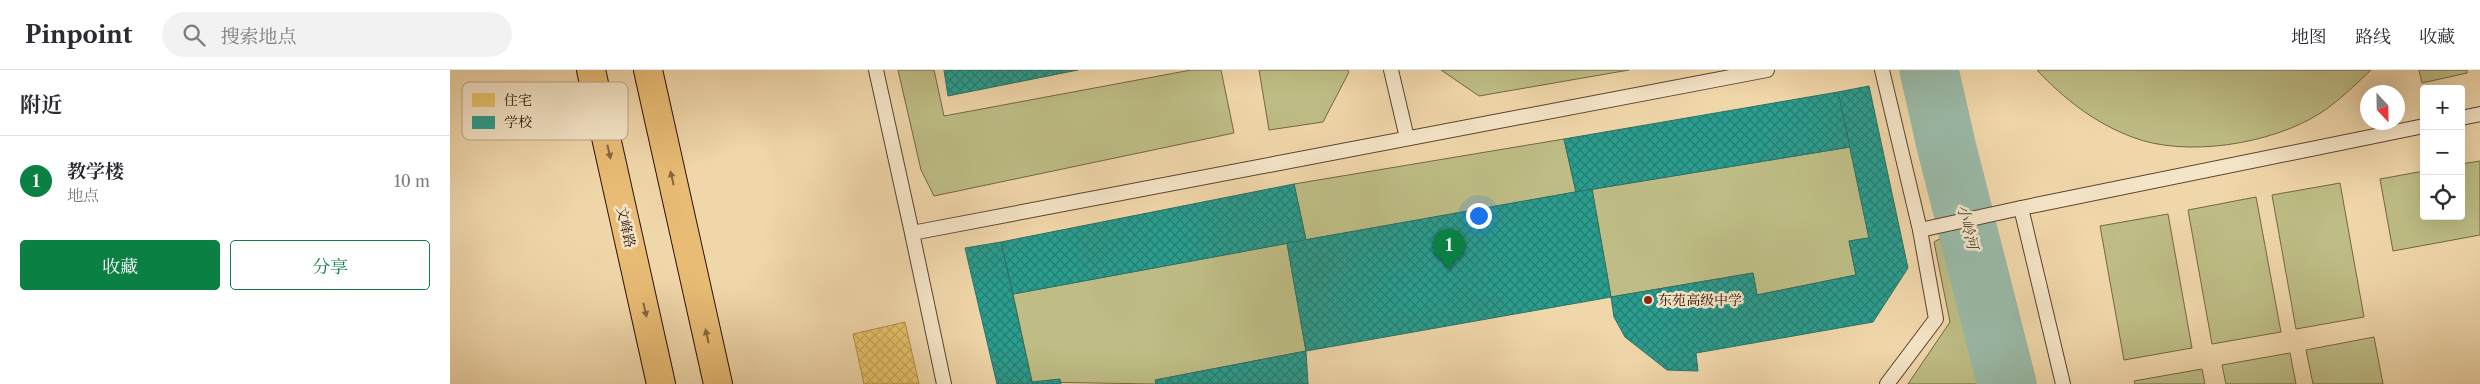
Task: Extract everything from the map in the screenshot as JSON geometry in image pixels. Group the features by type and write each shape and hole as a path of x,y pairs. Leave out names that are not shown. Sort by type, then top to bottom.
{"main road":[{"path":"648,70 718,384"},
{"name":"文峰路","path":"607,140 662,384"}],"lane":[{"path":"876,70 944,384"},
{"path":"1391,70 1407,138"},
{"path":"912,233 1767,70"},
{"path":"1882,70 1920,230 1936,319 1887,384"},
{"path":"2465,117 2480,114"},
{"path":"1920,230 2420,127"},
{"path":"2021,208 2062,384"}],"shaded area":[{"path":"898,70 934,70 944,116 1191,70 1221,70 1234,133 934,196 921,170"},
{"path":"1259,70 1348,70 1349,72 1323,122 1269,130"},
{"path":"1441,70 1629,70 1479,96"},
{"path":"2037,70 2371,70 2333,104 2319,114 2299,124 2253,140 2228,145 2202,147 2154,143 2132,137 2105,125 2069,100"},
{"path":"2419,70 2467,70 2467,73 2422,83"},
{"path":"1564,139 1576,192 1306,240 1294,184"},
{"path":"1850,147 1869,238 1849,241 1856,275 1757,295 1753,273 1611,297 1592,189"},
{"path":"2480,161 2480,235 2393,251 2380,179 2420,172 2420,220 2465,220 2465,163"},
{"path":"2340,183 2364,317 2296,329 2272,195"},
{"path":"2256,197 2281,332 2212,344 2188,210"},
{"path":"2168,214 2192,348 2124,360 2100,226"},
{"path":"1945,236 1980,384 1908,384 1950,322 1934,242"},
{"path":"1287,243 1306,351 1156,380 1156,384 1032,382 1013,294"},
{"path":"2374,337 2383,384 2313,384 2306,350"},
{"path":"2290,353 2296,384 2226,384 2222,365"},
{"path":"2202,369 2205,384 2135,384 2134,381"}],"building: 住宅":[{"path":"905,322 919,384 864,384 853,334"}],"building: 学校":[{"path":"944,70 1078,70 948,96"},
{"path":"1869,86 1908,268 1873,322 1696,353 1698,371 1667,370 1625,337 1614,317 1611,297 1753,273 1757,295 1856,275 1849,241 1869,238 1838,92"},
{"path":"1838,92 1850,147 1576,192 1564,139"},
{"path":"1294,184 1306,240 1013,294 1001,242"},
{"path":"1592,189 1611,297 1306,351 1287,243"},
{"path":"1001,242 1032,382 1060,379 1061,384 997,384 965,248"},
{"path":"1306,351 1308,384 1156,384 1155,380"}],"waterway":[{"name":"小岭河","path":"1929,70 1947,149 2007,384"}],"place":[{"name":"教学楼","path":"1449,270"},
{"name":"东苑高级中学","path":"1648,300"}]}
